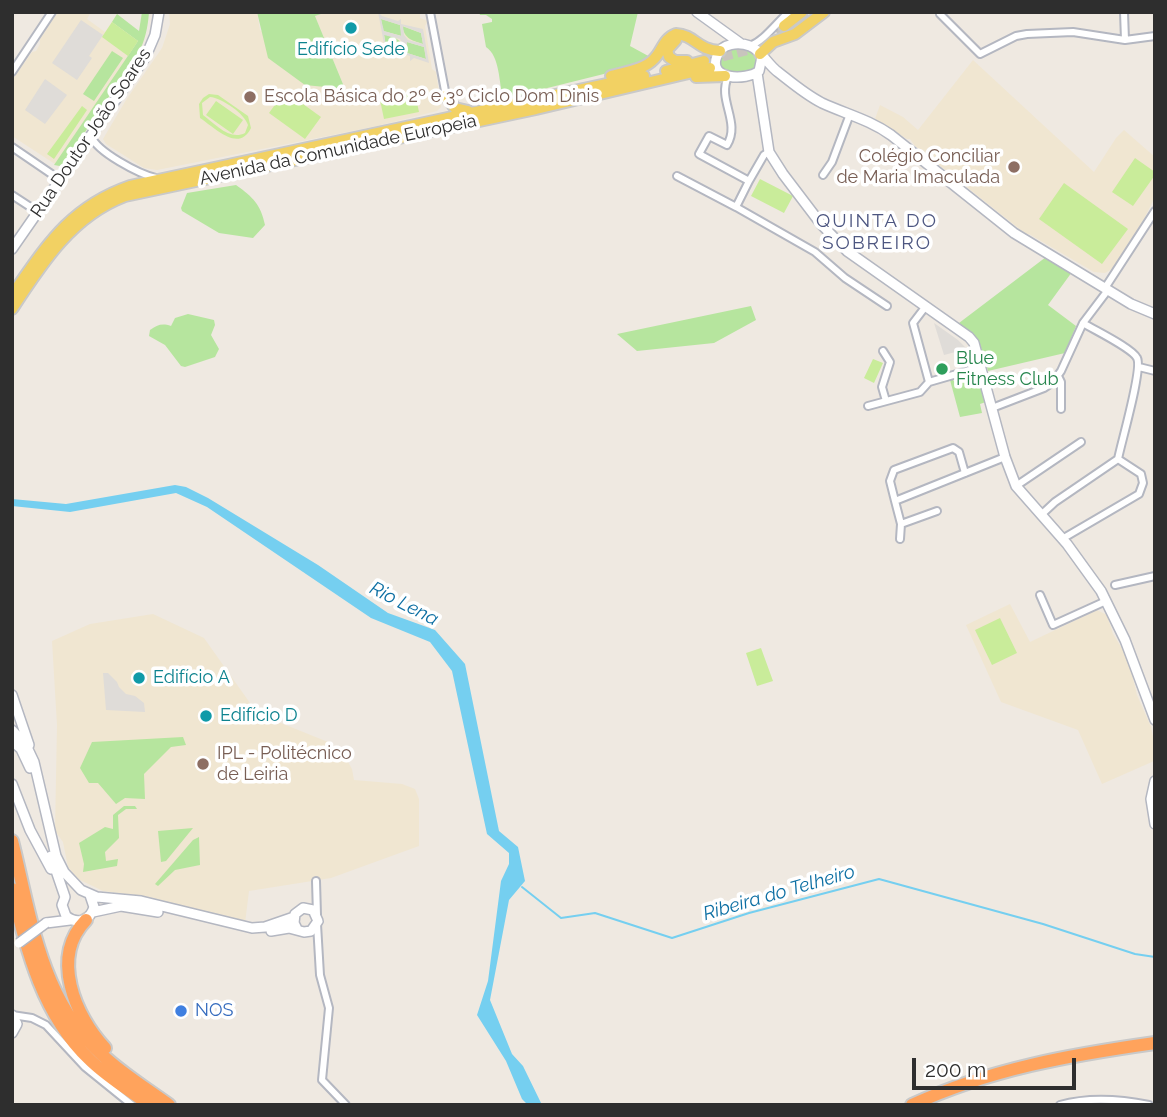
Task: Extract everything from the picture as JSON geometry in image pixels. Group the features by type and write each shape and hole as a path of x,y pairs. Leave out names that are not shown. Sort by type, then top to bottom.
{"highway":[{"path":"12,841 43,962 62,1005 81,1033 103,1056 169,1105"},
{"path":"12,889 32,965 48,1004 61,1026 90,1060 150,1105"},
{"path":"89,916 74,935 69,963 70,985 81,1015 110,1052 177,1105"},
{"path":"912,1105 966,1082 1038,1062 1155,1043"},
{"path":"931,1105 984,1085 1046,1068 1155,1051"}],"main road":[{"name":"Rua Doutor João Soares","path":"12,249 51,193 58,176 91,136 149,51 159,12"},
{"path":"697,12 761,55 774,69 814,98 883,129 1009,230 1106,289 1155,314"},
{"path":"782,28 802,12"},
{"path":"782,28 813,12"},
{"path":"824,12 795,34 775,41 761,55 758,71 769,152 783,174 841,247 972,340 1005,457 1016,486 1088,572 1106,601 1128,645 1154,716"},
{"path":"720,29 721,49 710,65 726,76"},
{"path":"557,95 569,88 643,67 655,58 668,38 676,34 689,37 706,49 721,49 732,44 746,45"},
{"name":"Avenida da Comunidade Europeia","path":"12,295 52,238 79,212 119,189 434,119 710,65"},
{"name":"Avenida da Comunidade Europeia","path":"12,309 65,236 85,217 114,200 147,190 536,108 710,65"},
{"path":"536,108 565,106 697,76 746,77 758,71 774,69"},
{"path":"746,77 760,90"},
{"path":"446,96 456,108 474,112"},
{"path":"434,119 443,111 446,96"},
{"path":"12,695 29,740 56,856 64,873 81,890 90,895 141,901 252,928 265,927 294,917"},
{"path":"12,730 30,751"},
{"path":"12,741 21,749 29,766 58,879 64,914 70,920"},
{"path":"12,784 30,830 58,879"},
{"path":"1154,785 1151,808 1155,824"},
{"path":"12,948 56,917 63,901 72,891 81,890"},
{"path":"89,916 94,903 90,895"},
{"path":"56,917 80,921 116,906 137,907 252,934 285,928 307,932 317,920 307,908 297,911 294,917 297,929"},
{"path":"12,1015 16,1021 14,1030"}],"street":[{"path":"12,72 52,12"},
{"path":"430,12 446,96"},
{"path":"746,45 782,28 789,12"},
{"path":"1124,12 1125,40"},
{"path":"940,14 980,54 1016,36 1027,34 1073,32 1125,40 1153,35"},
{"path":"775,41 776,31 782,28"},
{"path":"726,76 723,90 732,124 732,136 727,145 709,136 699,154 749,181"},
{"path":"823,175 832,162 850,114"},
{"path":"91,136 98,146 135,170 161,178"},
{"path":"12,147 58,176"},
{"path":"736,207 764,155 769,152"},
{"path":"677,176 815,252 845,278 887,306"},
{"path":"12,195 38,212"},
{"path":"992,408 1044,388 1058,376 1083,323 1155,211"},
{"path":"1148,223 1155,228"},
{"path":"926,306 913,323 929,382"},
{"path":"1041,515 1055,502 1118,459 1139,368 1135,355 1083,323"},
{"path":"883,351 890,362 882,383 886,401"},
{"path":"868,405 920,392 929,382 981,366"},
{"path":"1139,368 1155,371"},
{"path":"1058,376 1062,382 1062,409"},
{"path":"1016,486 1081,442"},
{"path":"900,539 901,524 890,481 894,470 953,448 959,452 965,473"},
{"path":"895,501 1005,457"},
{"path":"1062,539 1139,494 1143,483 1141,474 1118,459"},
{"path":"901,524 937,511"},
{"path":"1115,585 1155,576"},
{"path":"1040,595 1053,625 1106,601"},
{"path":"316,881 321,981 329,1008 322,1080 346,1105"},
{"path":"307,908 317,899"},
{"path":"307,932 317,940"},
{"path":"12,1015 32,1018 49,1027 85,1067 132,1105"},
{"path":"14,1030 32,1018"},
{"path":"1060,1105 1082,1100 1149,1105"}],"shaded area":[{"path":"58,12 91,12 87,19 105,32 117,14 144,41 138,54 64,163 58,166 12,136 12,80 32,52 36,51 40,39"},
{"name":"Escola Básica do 2º e 3º Ciclo Dom Dinis","path":"169,12 257,12 260,30 345,89 315,16 327,12 420,12 420,18 428,21 425,26 441,107 437,111 377,126 157,170 144,168 106,144 103,139 162,48 170,24"},
{"path":"378,12 398,21 401,19 401,24 423,29 429,63 414,58 410,61 410,56 385,49","holes":["381,19 400,25 401,36 384,31","403,26 421,33 423,44 408,40","384,35 400,39 404,52 386,46","407,42 424,47 426,59 407,53"]},
{"path":"81,20 103,35 77,80 52,63"},
{"name":"Colégio Conciliar de Maria Imaculada","path":"973,60 1094,172 1124,130 1155,157 1155,197 1112,269 1105,273 1094,272 1027,235 915,146 910,139 875,119 880,105 903,117 918,130"},
{"path":"45,79 67,95 45,124 25,110"},
{"path":"934,323 958,340 967,349 944,355"},
{"path":"1010,604 1030,642 1097,610 1107,615 1113,634 1128,658 1137,695 1151,727 1155,747 1154,761 1102,784 1078,730 1001,702 966,625"},
{"name":"IPL - Politécnico de Leiria","path":"153,614 204,638 261,715 328,742 342,751 352,769 354,780 402,784 415,789 419,799 419,846 331,878 249,891 245,923 150,897 103,891 78,879 68,867 63,842 55,831 57,725 52,641 90,624"},
{"path":"103,673 108,673 126,694 135,696 144,703 145,712 106,710"}],"green space":[{"path":"142,12 149,12 149,18 138,54 64,163 60,166 54,165 138,41 112,22 117,14 139,31"},
{"path":"257,12 327,12 315,16 345,89 305,85 268,58"},
{"path":"479,12 638,12 630,46 652,58 632,67 503,99 496,63 491,51 486,47 482,24 492,22 492,19 480,15"},
{"path":"381,19 400,25 402,36 383,31"},
{"path":"112,22 138,41 128,56 102,37"},
{"path":"402,26 421,33 423,44 409,38"},
{"path":"384,34 398,40 405,52 386,46"},
{"path":"407,42 424,47 426,59 407,53"},
{"path":"737,48 753,53 756,68 738,74 728,72 721,66 721,57 725,51"},
{"path":"112,51 123,58 94,101 83,94"},
{"path":"285,91 321,117 305,139 269,113"},
{"path":"415,93 419,112 384,119 380,100"},
{"path":"209,94 218,95 248,116 251,128 246,135 240,138 227,136 200,118 199,104","holes":["210,97 221,100 242,116 248,125 245,133 228,133 203,115 202,103"]},
{"path":"216,101 243,120 233,134 206,115"},
{"path":"82,106 87,110 54,159 47,154"},
{"path":"1135,158 1155,172 1155,175 1133,206 1112,192"},
{"path":"760,179 793,196 784,213 751,196"},
{"path":"1064,183 1128,229 1102,264 1039,219"},
{"path":"236,185 255,202 263,218 265,225 253,238 219,233 182,211 187,193"},
{"path":"1046,257 1072,272 1048,305 1076,326 1065,353 988,371 979,341 959,323"},
{"path":"751,306 756,320 714,343 637,351 617,334"},
{"path":"188,314 214,320 211,335 219,349 215,357 185,367 181,366 165,345 149,336 150,330 155,327 171,326 175,318"},
{"path":"873,359 883,363 874,383 864,378"},
{"path":"973,374 979,377 986,402 980,404 982,413 960,417 950,380 956,383 969,379"},
{"path":"1000,618 1017,653 992,665 975,630"},
{"path":"761,648 773,681 757,686 746,653"},
{"path":"183,737 186,745 171,747 144,774 145,799 125,798 116,804 98,783 89,783 80,768 92,742"},
{"path":"124,806 135,806 137,809 126,809 118,815 119,838 105,852 106,861 118,859 117,866 83,872 79,843 105,827 113,829 113,815"},
{"path":"193,828 166,861 161,862 158,831"},
{"path":"199,837 200,865 175,870 158,886 155,884 193,840"}],"water":[{"path":"175,485 186,487 208,498 318,565 388,613 435,630 465,664 499,831 518,847 525,881 509,900 490,1000 512,1054 523,1066 542,1105 528,1105 522,1099 506,1061 477,1015 488,981 501,881 509,864 509,853 487,834 452,671 430,642 371,618 207,507 176,493 70,512 12,506 12,499 66,504"}],"waterway":[{"name":"Ribeira do Telheiro","path":"522,887 561,918 595,913 672,938 749,913 879,879 1043,924 1135,954 1155,957"}],"tunnel":[{"path":"708,60 755,48 784,26"}],"place":[{"name":"Edifício Sede","path":"351,28"},
{"name":"Escola Básica do 2º e 3º Ciclo Dom Dinis","path":"250,97"},
{"name":"Colégio Conciliar de Maria Imaculada","path":"1014,167"},
{"name":"Blue Fitness Club","path":"942,369"},
{"name":"Edifício A","path":"139,678"},
{"name":"Edifício D","path":"206,716"},
{"name":"IPL - Politécnico de Leiria","path":"203,764"},
{"name":"NOS","path":"181,1011"}],"district":[{"name":"QUINTA DO SOBREIRO","path":"877,232"}],"water label":[{"name":"Rio Lena","path":"404,604"}]}
